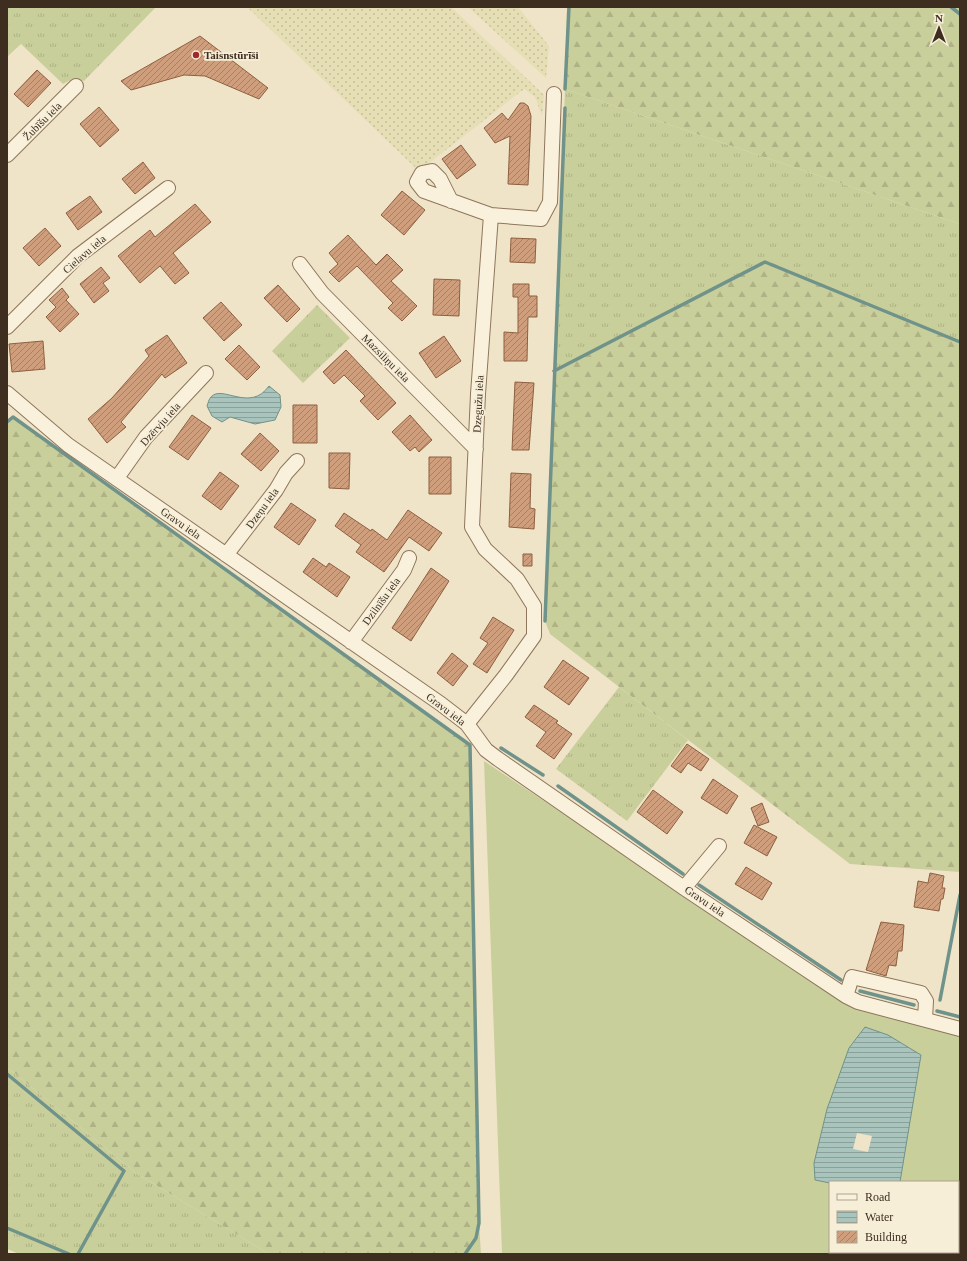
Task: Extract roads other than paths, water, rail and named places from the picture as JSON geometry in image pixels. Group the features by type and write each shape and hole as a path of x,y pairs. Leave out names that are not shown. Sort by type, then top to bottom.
{"street":[{"name":"Žubīšu iela","path":"7,155 76,86"},
{"path":"450,201 491,216 541,219 550,202 554,94"},
{"name":"Cielavu iela","path":"7,327 78,256 168,188"},
{"name":"Dzegužu iela","path":"467,724 506,675 534,636 534,606 517,579 486,549 472,527 491,216"},
{"name":"Mazsiliņu iela","path":"300,264 322,293 476,449"},
{"name":"Dzērvju iela","path":"117,478 146,437 206,373"},
{"name":"Gravu iela","path":"7,393 68,445 467,724 486,750 498,759 684,888 846,996 858,1002 960,1028"},
{"name":"Dzeņu iela","path":"226,555 276,490 286,473 298,462"},
{"name":"Dzilnīšu iela","path":"351,642 404,570 409,558"},
{"path":"684,888 719,846"},
{"path":"846,996 852,977 921,993 926,1001 925,1019"}],"water":[{"path":"269,386 280,395 281,407 275,420 255,424 230,417 222,422 212,416 207,406 210,398 216,394 245,398 253,397 262,394"},
{"path":"865,1027 888,1035 921,1055 900,1181 829,1181 829,1183 815,1180 814,1163 827,1109 849,1048"}],"waterway":[{"path":"565,89 569,7"},
{"path":"951,7 960,14"},
{"path":"545,621 565,108"},
{"path":"554,371 765,262 960,342"},
{"path":"7,422 13,417 470,745 479,1223 476,1238 465,1254"},
{"path":"501,748 543,775"},
{"path":"558,786 683,874"},
{"path":"699,885 841,980"},
{"path":"940,1000 960,895"},
{"path":"860,991 914,1005"},
{"path":"937,1011 960,1017"},
{"path":"7,1074 124,1171 78,1254"},
{"path":"7,1228 69,1254"}],"place":[{"name":"Taisnstūrīši","path":"196,55"}]}
